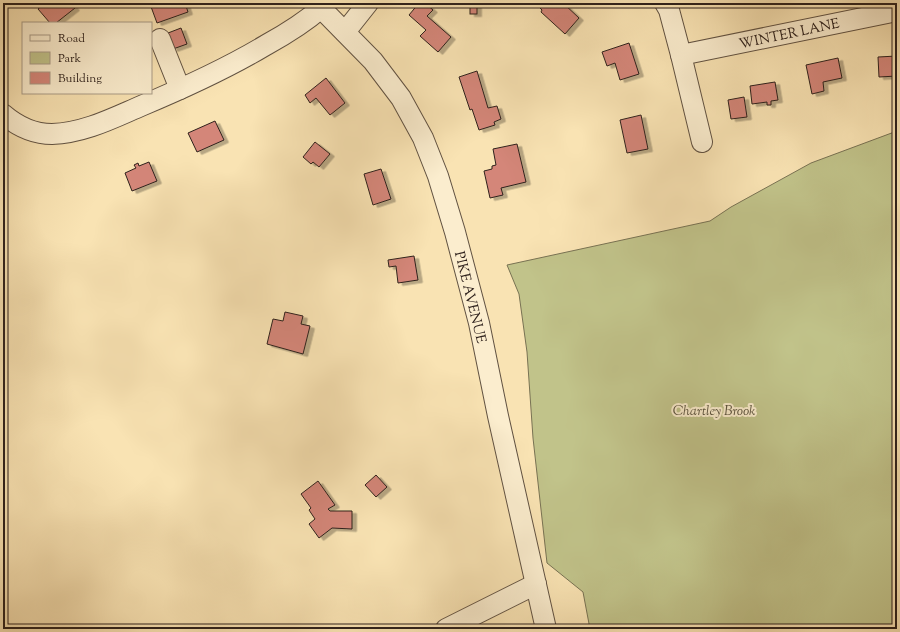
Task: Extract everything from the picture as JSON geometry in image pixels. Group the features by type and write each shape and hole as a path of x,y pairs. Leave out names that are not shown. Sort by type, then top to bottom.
{"street":[{"path":"345,32 368,3"},
{"path":"665,3 669,10 681,55 702,142"},
{"path":"3,114 24,129 37,132 52,134 92,127 180,89 244,58 303,23 319,5"},
{"name":"PIKE AVENUE","path":"319,5 373,61 401,98 423,138 438,176 455,232 479,323 498,416 546,629"},
{"name":"WINTER LANE","path":"681,55 897,11"},
{"path":"160,38 180,89"},
{"path":"446,629 536,584"}],"green space":[{"name":"Chartley Brook","path":"897,131 897,629 590,629 583,592 547,563 533,438 527,352 519,294 507,265 710,221 731,207 811,163"}],"building":[{"path":"45,3 71,3 75,8 57,22 49,22 38,9"},
{"path":"185,3 188,12 157,23 150,4"},
{"path":"419,3 425,3 433,10 427,16 451,37 438,52 420,36 426,30 409,15"},
{"path":"470,3 477,3 477,14 470,14"},
{"path":"535,3 563,3 579,18 565,34 541,12 542,10"},
{"path":"181,28 187,44 173,49 168,33"},
{"path":"629,43 639,74 620,80 615,63 607,66 602,52"},
{"path":"897,56 897,76 879,77 878,57"},
{"path":"838,58 842,78 823,82 824,91 812,94 806,65"},
{"path":"477,71 488,108 497,106 501,119 494,122 495,125 479,130 472,109 470,110 459,77"},
{"path":"326,78 345,103 330,115 316,98 310,103 305,95"},
{"path":"775,82 778,100 771,101 771,105 767,105 767,102 752,104 750,86"},
{"path":"744,97 747,117 731,119 728,100"},
{"path":"641,115 648,149 627,153 620,120"},
{"path":"215,121 224,140 197,152 188,133"},
{"path":"315,142 330,154 319,167 313,162 311,164 303,157"},
{"path":"517,144 526,182 501,188 503,195 490,198 484,171 492,169 492,166 496,165 493,149"},
{"path":"149,162 157,181 132,191 125,173 136,168 134,165 138,163 139,166"},
{"path":"381,169 391,199 373,205 364,174"},
{"path":"414,256 418,280 398,283 396,266 389,267 388,260"},
{"path":"285,312 303,316 301,324 310,326 303,354 267,344 273,319 283,321"},
{"path":"376,475 387,487 376,497 365,485"},
{"path":"318,481 335,505 328,509 330,511 352,511 352,529 332,528 319,538 309,524 315,519 309,510 311,508 301,494"}]}
